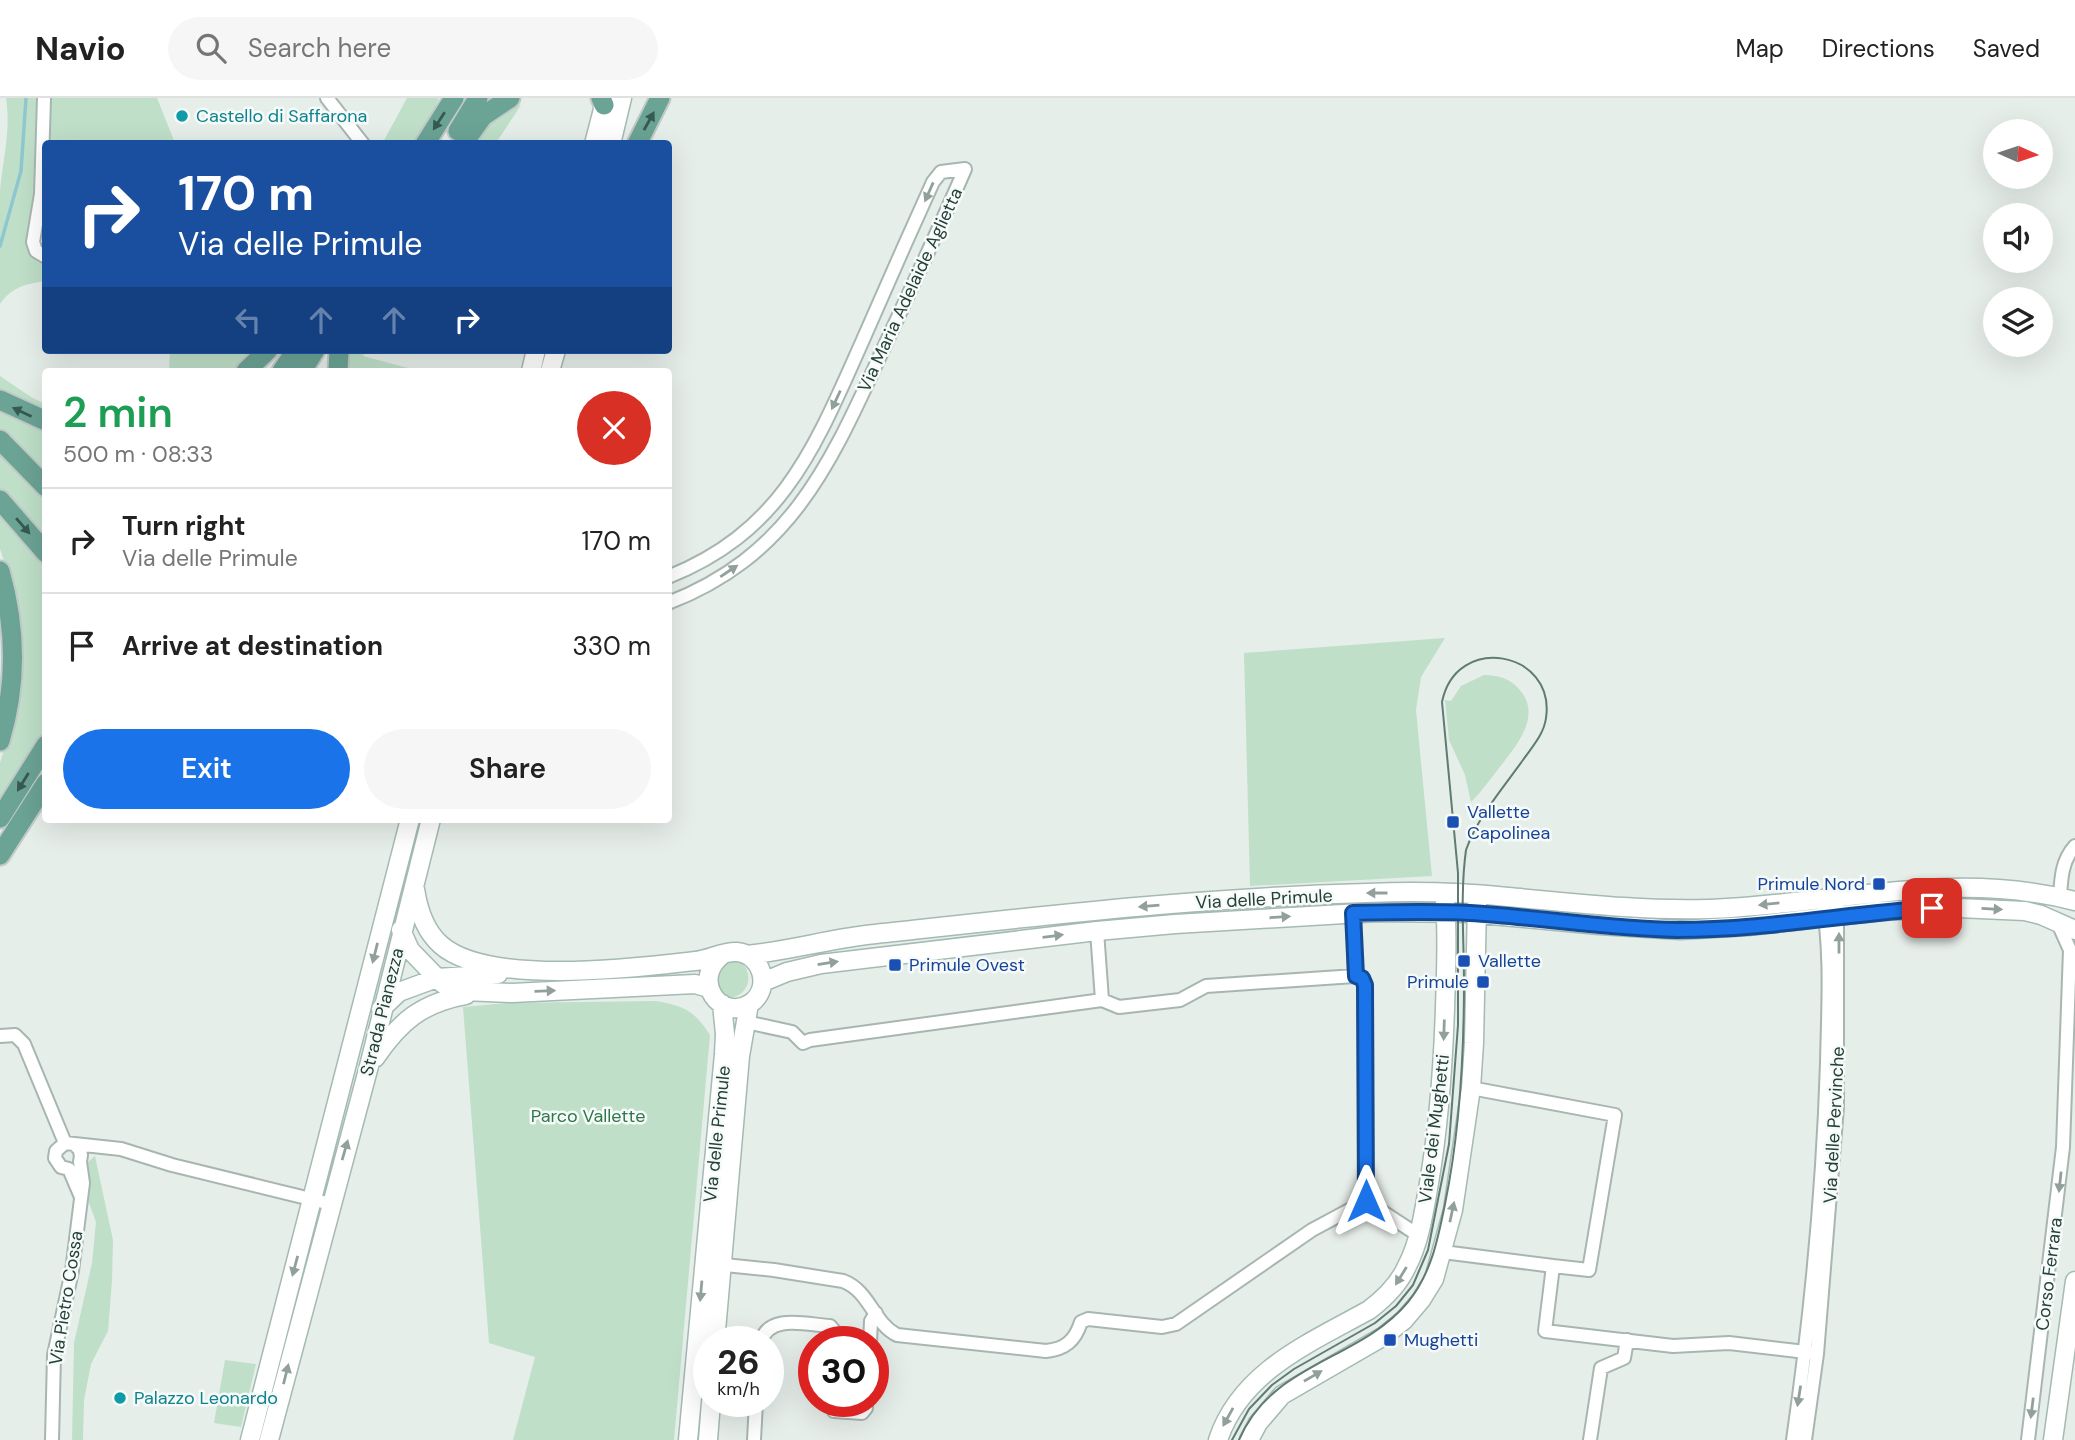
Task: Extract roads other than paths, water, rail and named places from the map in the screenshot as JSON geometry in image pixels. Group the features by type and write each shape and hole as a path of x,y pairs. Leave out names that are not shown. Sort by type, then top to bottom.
{"main road":[{"path":"428,140 454,98"},
{"path":"452,140 478,98"},
{"path":"466,140 483,116 510,98"},
{"path":"639,140 660,98"},
{"path":"595,140 608,100"},
{"path":"608,100 611,140"},
{"path":"249,368 264,354"},
{"path":"0,400 42,419"},
{"path":"0,440 42,483"},
{"path":"0,500 42,548"},
{"path":"0,571 9,612 13,666 11,692 0,741"},
{"path":"0,818 42,751"},
{"path":"0,855 42,789"},
{"name":"Strada Pianezza","path":"250,1440 409,823"},
{"name":"Strada Pianezza","path":"270,1440 430,823"},
{"path":"398,863 397,897 401,933 410,950 436,978 453,989 477,993"},
{"path":"414,882 417,906 430,932 440,944 468,961 518,970 585,970 698,961 730,952 747,954 760,968 763,982 758,995 748,1004 733,1008 722,1004 716,1000 709,988 707,976 710,968 722,955"},
{"name":"Via delle Primule","path":"747,954 778,951 836,939 1095,911 1337,894 1445,893 1706,909 1936,887 1983,888 2068,899"},
{"name":"Viale dei Mughetti","path":"1217,1440 1232,1409 1250,1385 1266,1370 1370,1310 1384,1298 1408,1265 1418,1235 1434,1156 1442,1087 1447,948 1445,893"},
{"name":"Viale dei Mughetti","path":"1249,1440 1258,1423 1282,1395 1384,1336 1404,1320 1422,1300 1434,1279 1443,1252 1461,1164 1471,1088 1476,914 1479,895"},
{"name":"Via delle Primule","path":"763,982 787,971 821,964 1097,930 1353,913 1476,914 1679,930 1748,926 1880,911 1958,908 2025,911 2057,921"},
{"path":"1095,911 1097,930"},
{"path":"2057,921 2075,930"},
{"path":"344,1077 362,1039 383,1006 400,992 436,978 495,975 518,970"},
{"path":"369,1066 396,1028 416,1013 438,1002 477,993 695,984 709,988"},
{"name":"Via delle Primule","path":"714,1326 712,1264 725,1034 722,1004"},
{"name":"Via delle Primule","path":"688,1440 748,1004"},
{"name":"Corso Ferrara","path":"2053,1440 2075,1281"},
{"path":"708,1440 710,1417"}],"street":[{"path":"43,140 44,98"},
{"path":"327,98 360,140"},
{"path":"42,162 41,194 33,242 36,251 42,255"},
{"name":"Via Maria Adelaide Aglietta","path":"672,575 710,557 736,540 778,500 817,441 933,182 941,172 965,169 840,442 803,503 764,544 740,564 691,595 672,602"},
{"path":"2068,899 2063,866 2075,846"},
{"name":"Via delle Pervinche","path":"1805,1440 1826,1105 1832,917 1830,897"},
{"name":"Via delle Primule","path":"1353,913 1356,976 1362,978 1365,985 1366,1201"},
{"name":"Corso Ferrara","path":"2028,1440 2063,1147 2070,950 2057,921"},
{"path":"1097,930 1102,1000"},
{"path":"746,1022 792,1032 803,1043 1102,1000 1119,1007 1180,1000 1206,986 1356,976"},
{"name":"Via Pietro Cossa","path":"0,1036 15,1035 24,1044 74,1155 81,1197 72,1271 54,1355 52,1440"},
{"name":"Viale dei Mughetti","path":"1443,1252 1589,1270 1615,1115 1471,1088"},
{"path":"74,1155 102,1147 121,1149 172,1165 331,1204"},
{"path":"712,1264 774,1270 853,1284 862,1292 888,1331 897,1335 1046,1351 1068,1345 1081,1322 1088,1319 1162,1327 1176,1324 1312,1230 1366,1201 1418,1235"},
{"path":"1553,1266 1545,1331 1672,1346 1729,1343 1812,1352"},
{"path":"872,1326 876,1313"},
{"path":"772,1326 778,1323 830,1326"},
{"path":"1590,1440 1601,1368 1624,1358 1627,1340"},
{"name":"Via delle Pervinche","path":"1793,1440 1812,1352"},
{"path":"754,1440 755,1417"}],"waterway":[{"path":"0,246 21,171 26,98"}],"tram line":[{"path":"1232,1440 1249,1409 1272,1385 1294,1369 1375,1323 1396,1306 1413,1285 1428,1250 1449,1144 1458,1025 1458,873 1442,702 1451,680 1466,666 1484,659 1503,659 1521,665 1536,677 1545,695 1546,718 1537,740 1484,815 1466,850 1460,1094 1450,1177 1432,1256 1416,1291 1388,1322 1272,1394 1254,1414 1239,1440"}],"place":[{"name":"Castello di Saffarona","path":"182,116"},
{"name":"Vallette Capolinea","path":"1453,822"},
{"name":"Primule Nord","path":"1879,884"},
{"name":"Vallette","path":"1464,961"},
{"name":"Primule Ovest","path":"895,965"},
{"name":"Primule","path":"1483,982"},
{"name":"Mughetti","path":"1390,1340"},
{"name":"Palazzo Leonardo","path":"120,1398"}],"park label":[{"name":"Parco Vallette","path":"588,1116"}]}
